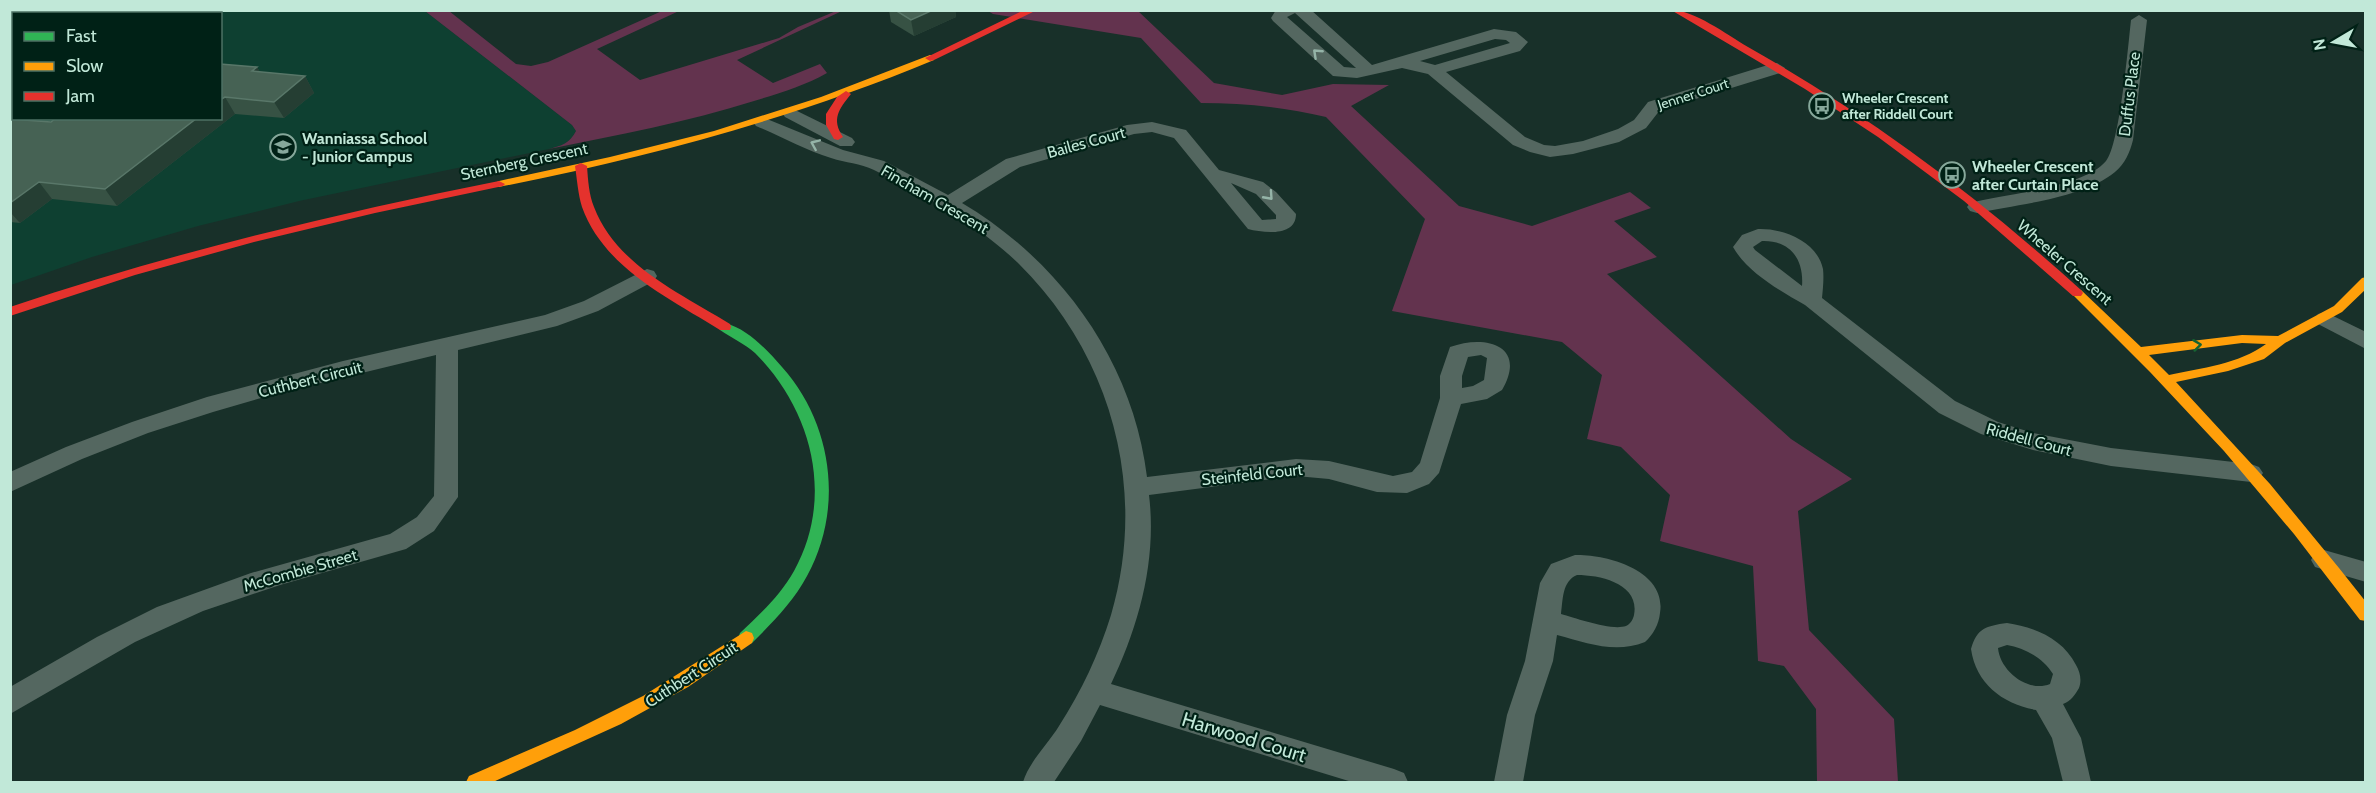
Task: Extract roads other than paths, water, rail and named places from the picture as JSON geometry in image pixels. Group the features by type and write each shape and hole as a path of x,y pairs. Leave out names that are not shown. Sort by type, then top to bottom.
{"street":[{"name":"Jenner Court","path":"1289,10 1281,13 1279,18 1335,70 1346,74 1387,65 1494,34 1510,35 1520,42 1514,48 1434,70"},
{"path":"1301,10 1368,70"},
{"name":"Wheeler Crescent","path":"1675,10 1777,68 1877,131 1977,207 2078,293 2166,380 2251,473 2324,560 2366,615"},
{"name":"Sternberg Crescent","path":"10,312 89,284 198,250 346,215 655,150 762,122 846,94 1033,11"},
{"name":"Duffus Place","path":"1977,207 2080,183 2110,168 2121,154 2124,140 2139,20"},
{"name":"Jenner Court","path":"1387,65 1412,63 1434,70 1519,141 1534,148 1554,152 1573,149 1626,132 1640,125 1646,111 1654,106 1777,68"},
{"path":"838,137 833,132 829,116 834,104 846,94"},
{"name":"Fincham Crescent","path":"791,113 859,148 870,161"},
{"name":"Fincham Crescent","path":"762,122 837,154 870,161 949,203 994,233 1034,268 1084,329 1110,380 1119,402 1133,459 1139,533 1137,557 1127,609 1107,663 1052,763 1037,783"},
{"name":"Bailes Court","path":"949,203 1013,163 1132,129 1152,127 1180,134 1216,175"},
{"name":"Cuthbert Circuit","path":"475,783 673,690 750,634 786,594 810,554 822,516 821,453 809,414 788,379 758,349 647,276 631,264 606,239 588,207 581,166"},
{"name":"Cuthbert Circuit","path":"10,483 97,444 168,418 265,389 550,321 591,306 647,276"},
{"path":"2166,380 2253,358 2276,345 2280,340 2325,319 2355,295 2366,281"},
{"name":"Riddell Court","path":"1812,300 1947,407 1971,422 2000,434 2111,458 2251,473"},
{"path":"2325,319 2366,342"},
{"path":"2139,352 2242,339 2280,340"},
{"name":"McCombie Street","path":"10,702 105,646 165,615 228,590 397,542 418,531 434,518 446,497 447,346"},
{"name":"Steinfeld Court","path":"1137,487 1283,468 1317,468 1386,484 1406,484 1426,474 1431,466 1450,398"},
{"path":"2324,560 2366,572"},
{"path":"1508,783 1521,715 1539,662 1546,621"},
{"name":"Harwood Court","path":"1093,691 1394,783"},
{"path":"2044,699 2064,728 2073,757 2077,783"}],"place":[{"name":"Wheeler Crescent after Riddell Court","path":"1822,106"},
{"name":"Wanniassa School - Junior Campus","path":"283,147"},
{"name":"Wheeler Crescent after Curtain Place","path":"1952,175"}]}
